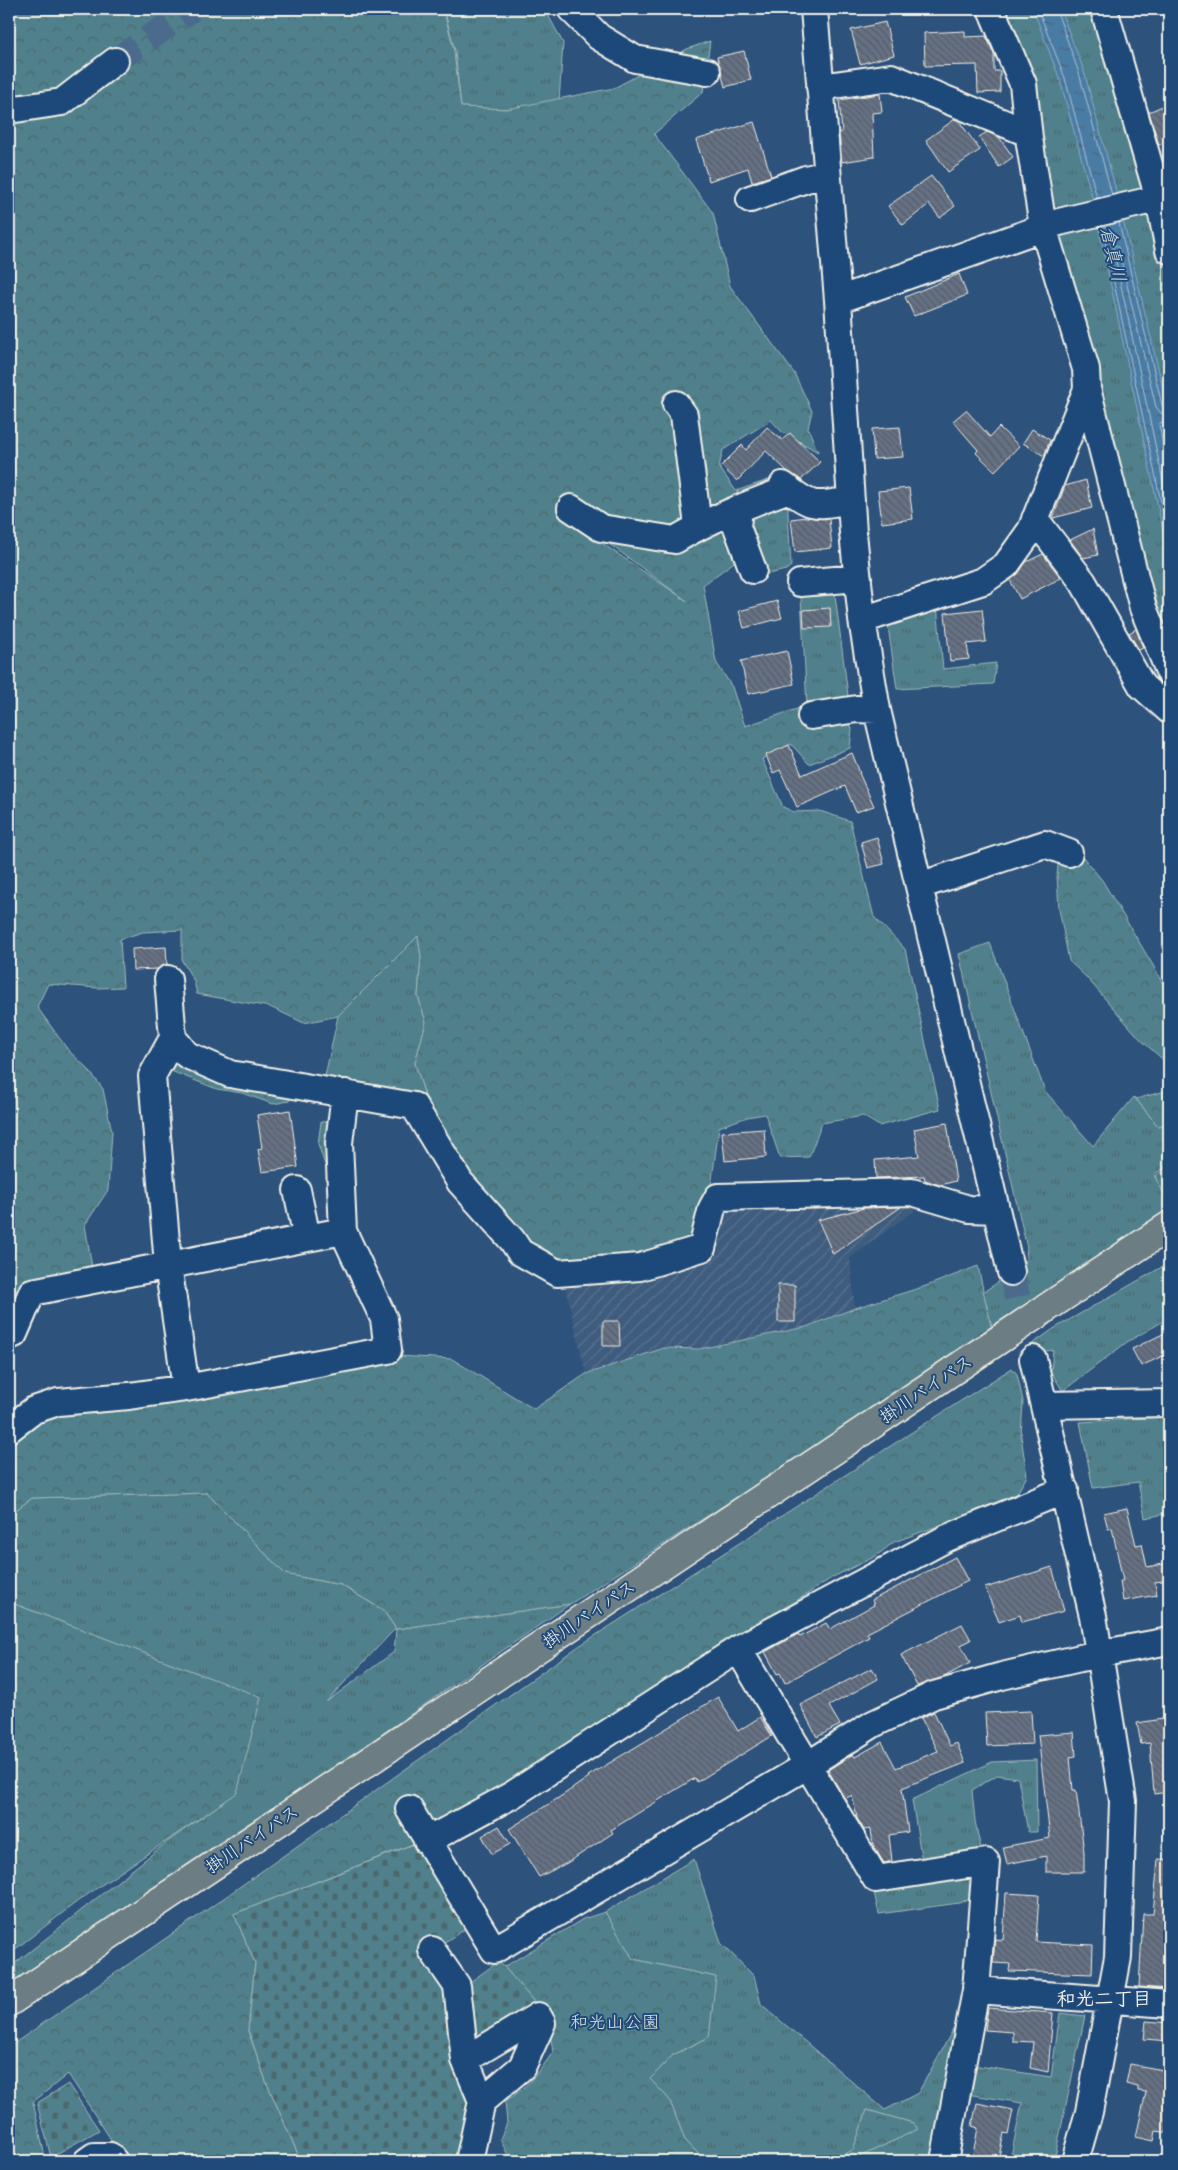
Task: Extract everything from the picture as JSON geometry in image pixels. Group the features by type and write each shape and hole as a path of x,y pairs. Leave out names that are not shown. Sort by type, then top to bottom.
{"highway":[{"name":"掛川バイパス","path":"9,2002 1169,1226"}],"street":[{"path":"571,9 599,37 635,59 707,72"},
{"path":"814,9 838,300 851,500 862,620 878,710 1011,1272"},
{"path":"991,9 1023,84 1028,132 1086,369 1087,389 1143,608 1169,671"},
{"path":"1104,9 1160,198 1169,250"},
{"path":"9,110 62,102 115,61"},
{"path":"820,87 891,77 1028,132"},
{"path":"750,199 806,179 828,174"},
{"path":"838,300 1051,224 1160,198"},
{"path":"862,620 984,581 1006,565 1031,530 1087,389"},
{"path":"676,404 684,415 698,526"},
{"path":"571,508 602,528 675,540 698,526 786,487 808,504 828,505 851,500"},
{"path":"739,508 737,527 754,570"},
{"path":"1035,519 1083,582 1142,686 1169,710"},
{"path":"800,583 858,578"},
{"path":"811,716 857,709 878,710"},
{"path":"919,886 1044,844 1069,853"},
{"path":"168,980 173,1038 152,1076 168,1265 186,1388"},
{"path":"173,1038 187,1055 230,1074 414,1106 460,1182 512,1240 520,1252 557,1273 640,1267 702,1248 712,1208 718,1197 912,1192 969,1209 996,1210"},
{"path":"9,1429 34,1410 58,1402 129,1396 186,1388 388,1350 384,1319 344,1231 339,1143 346,1094"},
{"path":"297,1190 307,1238"},
{"path":"9,1336 14,1334 32,1292 344,1231"},
{"path":"1032,1359 1065,1490 1093,1616 1123,1802 1118,1957 1089,2112 1074,2161"},
{"path":"1044,1405 1169,1403"},
{"path":"427,1841 512,1795 738,1649 947,1538 1065,1490"},
{"path":"409,1809 494,1950 808,1765 873,1724 934,1694 1098,1654 1169,1641"},
{"path":"738,1649 876,1879 986,1862 976,1990 944,2161"},
{"path":"432,1950 457,1986 465,2060 482,2102 469,2161"},
{"path":"976,1990 1169,2004"},
{"path":"465,2060 538,2016 542,2023 522,2067 482,2102"},
{"path":"87,2161 94,2156 110,2156 114,2161"}],"shaded area":[{"path":"912,1192 914,1211 850,1258 855,1308 806,1327 699,1349 664,1348 586,1374 562,1273 718,1197"}],"green space":[{"path":"9,9 443,9 453,45 461,107 506,109 614,88 687,49 710,41 703,92 654,134 713,213 730,286 794,373 812,411 808,428 818,452 781,431 771,420 723,450 719,467 736,491 768,480 778,481 741,512 745,554 703,585 716,662 732,687 745,726 803,707 842,705 852,729 850,748 809,764 791,744 762,759 783,807 794,812 820,811 850,821 874,917 905,949 940,1109 879,1126 863,1116 822,1123 809,1157 780,1158 765,1114 747,1117 719,1127 710,1194 687,1252 600,1270 520,1252 426,1124 426,1099 415,1063 426,1022 418,996 421,957 418,936 338,1016 304,1023 270,1007 197,994 194,981 182,961 182,930 143,932 120,939 123,987 97,988 48,984 37,1007 68,1050 88,1069 103,1089 112,1132 108,1190 85,1225 93,1273 9,1299","holes":["575,525 612,546 687,601"]},
{"path":"444,9 545,9 563,43 559,101 506,109 461,107 455,51"},
{"path":"993,9 1101,9 1169,250 1169,662 1055,235 1035,94"},
{"path":"787,496 791,566 786,570 763,575 746,517"},
{"path":"835,595 849,703 807,706 801,597"},
{"path":"937,605 943,669 996,663 993,684 897,689 887,619"},
{"path":"1060,845 1077,850 1102,880 1154,967 1169,996 1169,1065 1142,1041 1086,977 1069,961 1059,909 1057,876"},
{"path":"418,936 421,957 418,996 426,1022 415,1063 426,1099 322,1090 338,1016"},
{"path":"990,943 1045,1091 1093,1146 1134,1097 1158,1126 1169,1123 1169,1158 1167,1165 1154,1175 1169,1203 1169,1209 992,1326 983,1292 1025,1265 1027,1248 959,954"},
{"path":"172,1055 293,1093 289,1101 273,1104 242,1093 217,1089 163,1068"},
{"path":"1169,1090 1169,1123 1158,1126 1136,1099"},
{"path":"338,1121 341,1227 324,1222 332,1215 330,1180 318,1144 321,1122"},
{"path":"1169,1158 1169,1203 1155,1177 1167,1166"},
{"path":"1169,1263 1169,1318 1127,1342 1063,1391 1051,1372 1053,1350 1033,1353 1032,1344 1055,1328"},
{"path":"978,1266 991,1327 859,1419 570,1604 396,1629 383,1610 341,1585 285,1574 207,1493 32,1498 9,1515 9,1434 39,1418 398,1356 452,1359 534,1409 586,1374 664,1348 699,1349 806,1327 855,1308 929,1285"},
{"path":"1012,1368 1017,1374 1023,1401 1021,1436 1027,1476 1016,1495 990,1507 894,1542 876,1556 833,1577 441,1833 234,1914 255,1963 248,2031 266,2081 301,2161 134,2161 112,2141 68,2074 33,2102 46,2161 9,2161 9,2047 221,1900 579,1646"},
{"path":"1164,1417 1169,1444 1169,1513 1145,1518 1138,1482 1093,1488 1080,1422"},
{"path":"207,1493 285,1574 341,1585 383,1610 396,1629 570,1604 9,1992 9,1968 167,1842 236,1793 260,1697 9,1602 9,1515 32,1498","holes":["396,1629 394,1652 326,1702"]},
{"path":"9,1602 261,1697 237,1793 78,1901 9,1954"},
{"path":"1036,1760 1037,1832 1028,1832 1018,1778 997,1775 972,1790 975,1821 981,1850 922,1862 912,1800 992,1762"},
{"path":"417,1843 470,1926 432,1950 463,1987 499,1961 548,2018 471,2068 495,2112 473,2161 301,2161 266,2081 248,2030 255,1963 234,1914"},
{"path":"694,1859 721,1943 754,1976 761,2004 885,2110 918,2093 955,2026 934,2161 851,2161 918,2129 913,2123 867,2110 853,2150 831,2161 705,2161 685,2140 669,2099 650,2079 673,2055 709,2037 715,1977 633,1959 605,1912"},
{"path":"971,1875 976,1895 959,1903 879,1914 872,1884"},
{"name":"和光山公園","path":"605,1912 633,1959 716,1977 709,2037 673,2055 650,2079 669,2099 685,2140 705,2161 513,2161 500,2139 507,2123 505,2101 526,2086 553,2052 548,2018 504,1967 583,1919"},
{"path":"1060,2013 1085,2016 1054,2161 1010,2161 1022,2103 967,2094 972,2065 1051,2077"},
{"path":"68,2084 99,2130 51,2157 37,2103"},
{"path":"867,2110 913,2123 918,2129 851,2161 831,2161 853,2150"}],"water":[{"name":"倉真川","path":"1033,9 1060,9 1084,71 1117,195 1169,414 1169,559 1093,201 1060,80"}],"building":[{"path":"885,22 894,55 860,64 851,30"},
{"path":"965,31 965,37 986,36 994,54 994,71 1000,71 1000,92 978,93 977,65 925,66 924,33"},
{"path":"744,51 751,80 725,87 717,57"},
{"path":"880,94 882,112 872,113 874,157 842,162 839,133 842,132 839,100"},
{"path":"1169,103 1169,140 1159,145 1149,112"},
{"path":"955,119 959,121 980,150 948,172 926,140"},
{"path":"754,122 771,176 752,182 748,168 709,181 696,140"},
{"path":"987,132 999,137 1013,157 999,167 979,137"},
{"path":"931,176 955,206 940,218 929,204 903,225 888,206"},
{"path":"959,274 967,295 914,316 905,297"},
{"path":"966,410 990,437 999,427 1019,446 995,471 976,453 978,450 953,421"},
{"path":"767,427 782,440 790,433 820,462 801,480 787,471 766,451 737,481 721,466 742,445 746,450"},
{"path":"900,427 903,457 874,459 872,429"},
{"path":"1032,429 1050,440 1044,456 1023,443"},
{"path":"1086,480 1092,508 1053,518 1065,486"},
{"path":"909,488 913,519 882,523 878,491"},
{"path":"806,517 829,519 832,548 795,552 791,519"},
{"path":"1093,529 1098,555 1083,558 1070,540"},
{"path":"1043,554 1061,578 1020,599 1010,580 1018,574 1026,562"},
{"path":"777,601 782,618 744,628 739,611"},
{"path":"830,608 831,627 804,628 803,610"},
{"path":"982,609 986,642 967,644 969,659 950,661 945,613"},
{"path":"1136,629 1143,648 1139,650 1129,633"},
{"path":"787,651 794,684 748,694 741,661"},
{"path":"789,745 802,775 852,753 874,806 856,812 845,786 797,807 780,770 773,773 766,755"},
{"path":"877,837 884,864 868,868 861,842"},
{"path":"166,947 167,964 158,969 133,970 132,949"},
{"path":"290,1110 298,1167 262,1172 258,1149 262,1148 257,1115"},
{"path":"947,1123 956,1181 940,1185 925,1180 924,1176 876,1178 875,1160 919,1156 914,1129"},
{"path":"764,1129 766,1157 725,1161 722,1132"},
{"path":"901,1207 833,1254 818,1220 864,1208"},
{"path":"778,1285 795,1285 795,1322 778,1322"},
{"path":"603,1321 619,1321 620,1346 603,1346"},
{"path":"1169,1331 1169,1353 1141,1366 1132,1349"},
{"path":"1127,1508 1136,1545 1142,1544 1147,1567 1169,1563 1169,1580 1155,1582 1157,1595 1123,1601 1120,1581 1123,1581 1112,1528 1108,1529 1104,1513"},
{"path":"955,1557 968,1581 867,1633 869,1637 785,1683 780,1673 777,1674 765,1652 798,1634 800,1637 826,1623 830,1629 874,1605 872,1600"},
{"path":"1052,1567 1064,1611 1022,1622 1020,1615 999,1622 985,1588"},
{"path":"962,1624 971,1640 961,1645 970,1663 944,1677 917,1686 901,1655"},
{"path":"872,1668 878,1679 829,1706 840,1725 817,1737 800,1705"},
{"path":"718,1697 738,1731 760,1717 772,1736 697,1782 695,1778 611,1830 613,1833 567,1863 539,1877 509,1829 563,1795 588,1776"},
{"path":"1031,1711 1033,1744 987,1746 985,1713"},
{"path":"934,1712 950,1746 957,1743 965,1763 902,1788 908,1832 889,1835 892,1861 884,1863 873,1845 871,1829 864,1830 857,1818 852,1795 845,1799 828,1770 853,1754 855,1757 882,1742 896,1768 938,1751 921,1718"},
{"path":"1169,1718 1169,1792 1154,1794 1150,1743 1141,1744 1137,1723"},
{"path":"1074,1732 1076,1756 1070,1757 1073,1790 1076,1790 1084,1852 1084,1872 1046,1872 1046,1856 1007,1864 1003,1847 1050,1838 1038,1735"},
{"path":"499,1826 510,1844 492,1854 482,1836"},
{"path":"1158,1859 1169,1860 1169,1989 1139,1987 1143,1914 1153,1914"},
{"path":"1006,1893 1039,1895 1036,1942 1093,1945 1092,1974 1009,1971 1010,1964 993,1963 995,1939 1003,1940"},
{"path":"988,2008 1053,2013 1048,2072 1030,2068 1033,2042 1013,2041 1013,2032 985,2030"},
{"path":"1146,2021 1169,2023 1169,2041 1144,2039"},
{"path":"1130,2064 1169,2071 1169,2133 1156,2131 1154,2141 1136,2137 1146,2092 1138,2091 1138,2087 1126,2084"},
{"path":"977,2103 1013,2110 1008,2134 1004,2133 998,2161 972,2159 978,2128 972,2126"}],"tunnel":[{"path":"115,61 192,9"},
{"path":"1011,1272 1033,1359"}],"district":[{"name":"和光二丁目","path":"1104,1998"}]}
